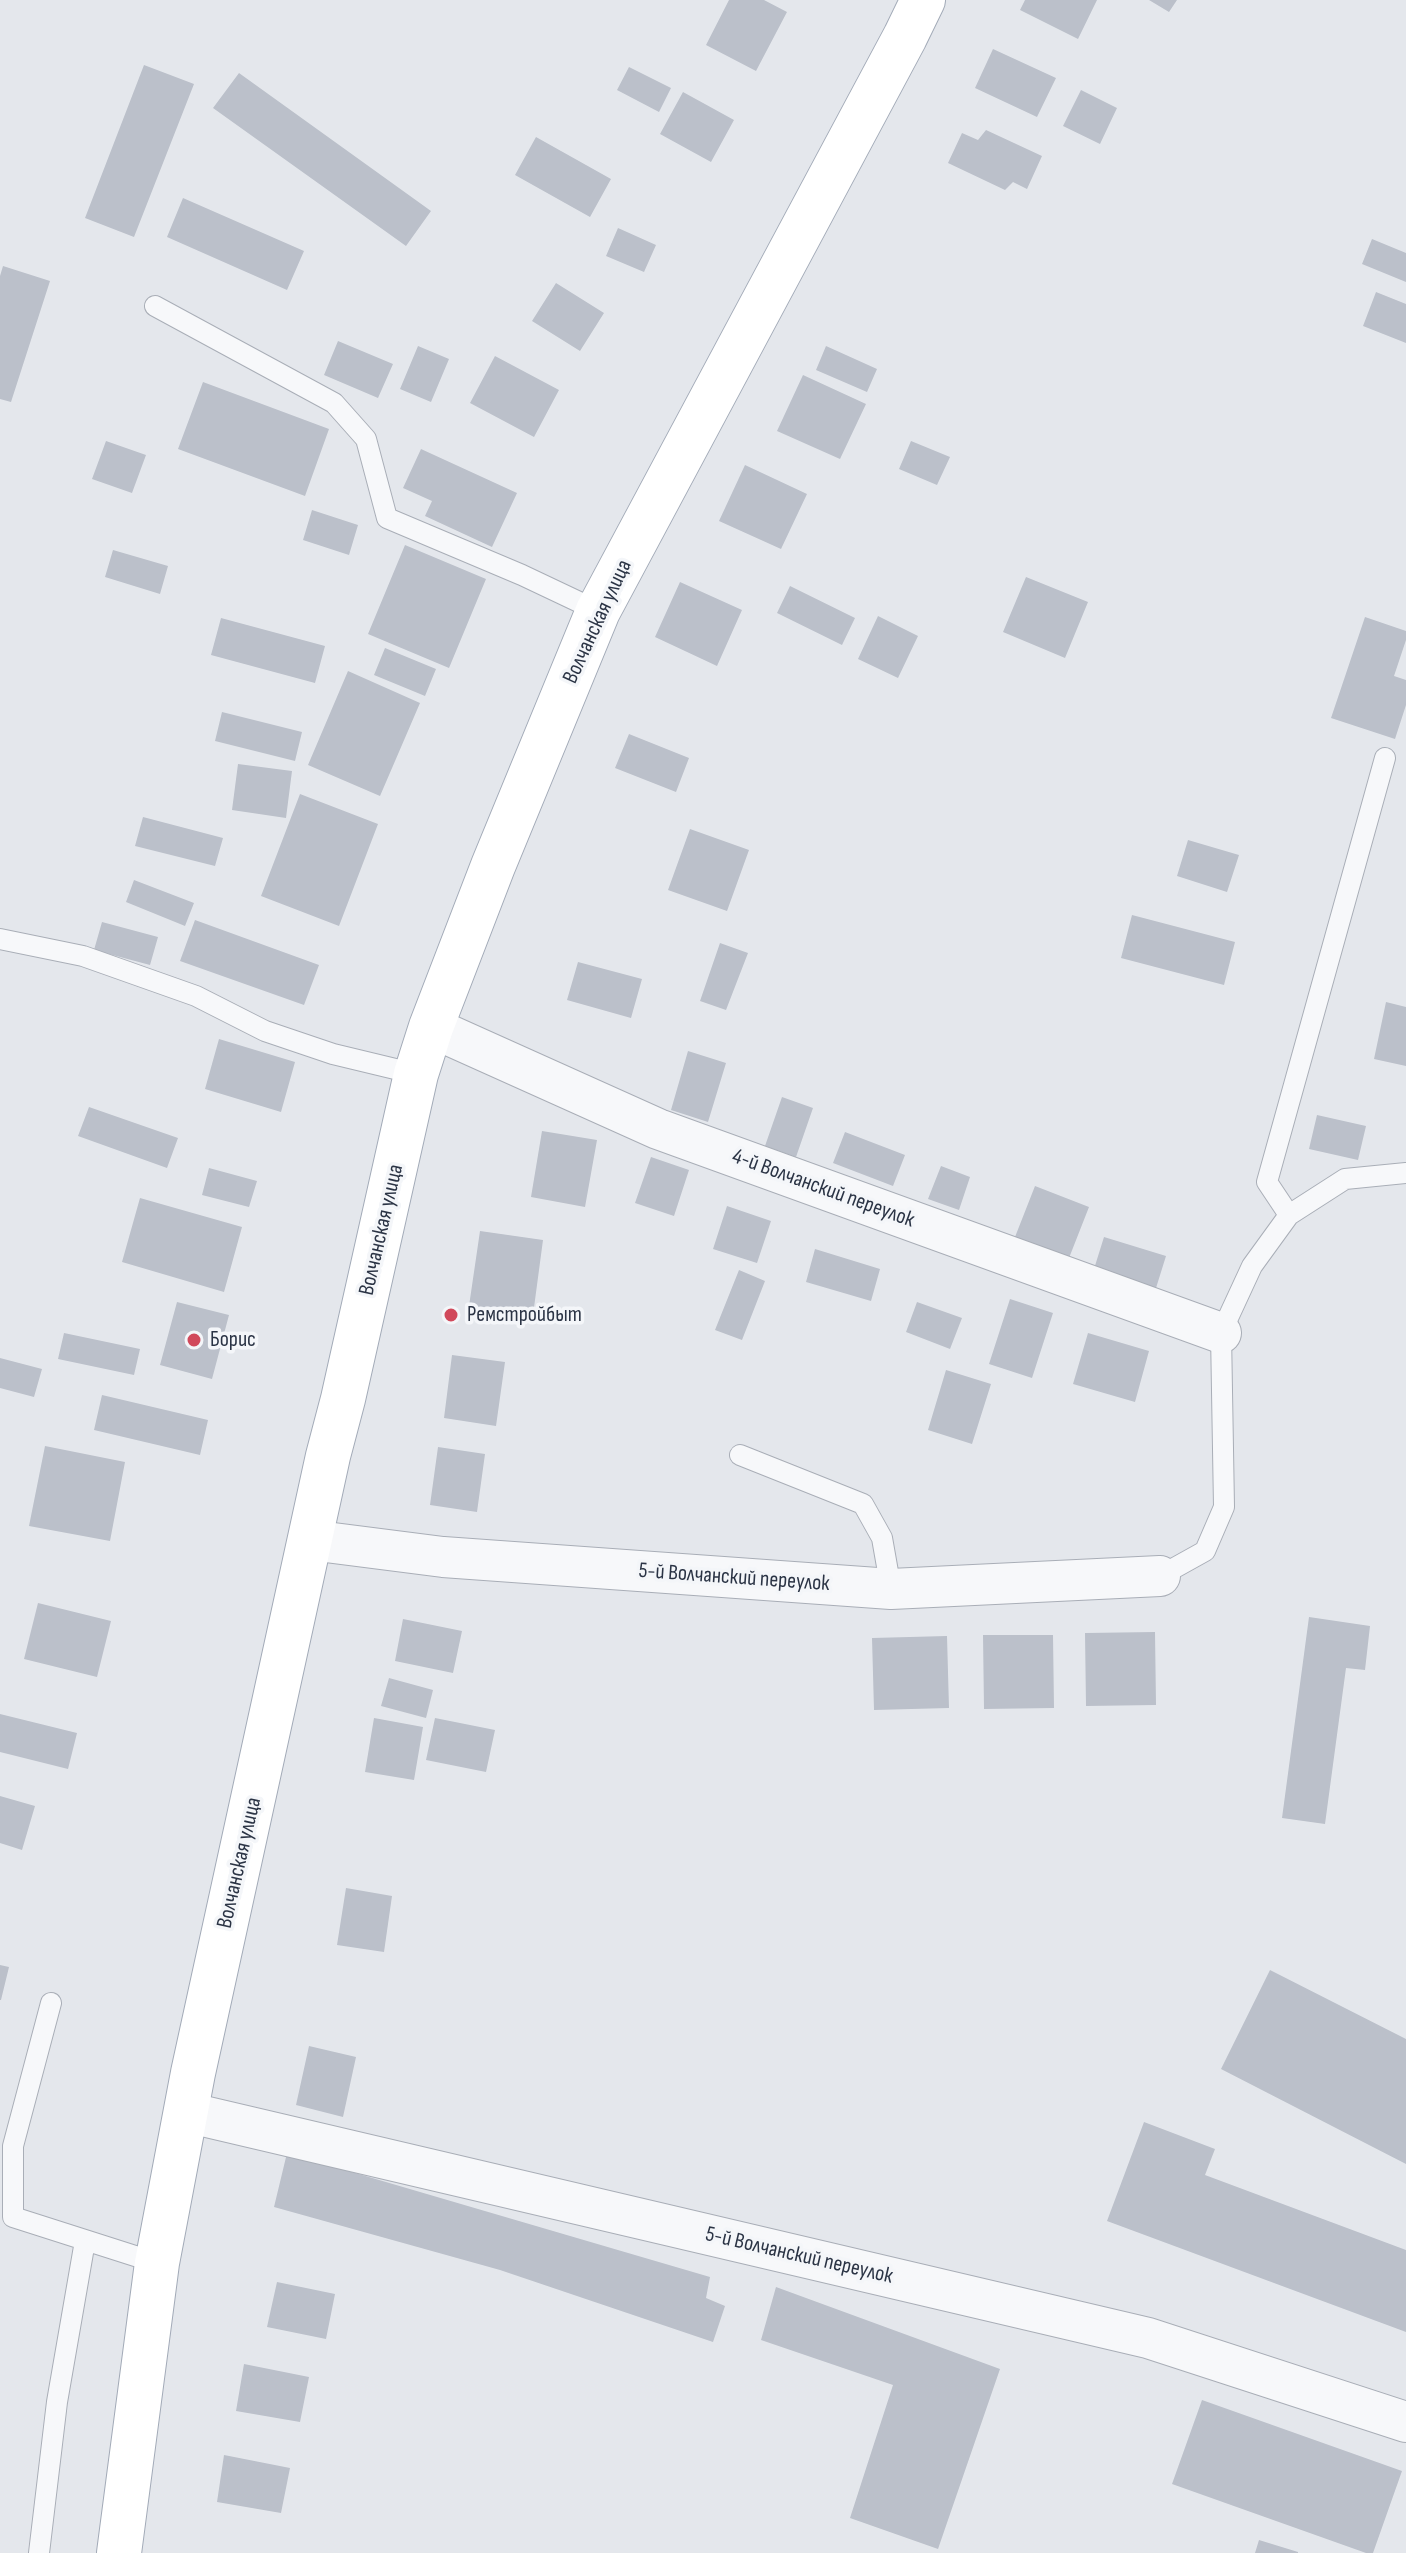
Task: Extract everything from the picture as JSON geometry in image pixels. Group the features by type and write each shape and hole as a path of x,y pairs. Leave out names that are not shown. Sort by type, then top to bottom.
{"main road":[{"name":"Волчанская улица","path":"119,2553 157,2263 186,2112 310,1540 416,1074 493,866 598,611 923,0"}],"street":[{"name":"4-й Волчанский переулок","path":"431,1027 658,1129 1221,1333"},
{"name":"5-й Волчанский переулок","path":"310,1540 443,1557 891,1589 1160,1576"},
{"name":"5-й Волчанский переулок","path":"186,2112 1148,2338 1406,2422"}],"lane":[{"path":"155,306 334,403 366,439 387,518 598,611"},
{"path":"1289,1215 1267,1182 1385,758"},
{"path":"0,939 83,956 196,996 265,1031 333,1054 416,1074"},
{"path":"1160,1576 1205,1551 1224,1507 1221,1333 1252,1266 1289,1215 1345,1179 1406,1173"},
{"path":"740,1455 863,1504 882,1538 891,1589"},
{"path":"51,2003 13,2146 13,2217 157,2263"},
{"path":"39,2553 57,2402 85,2241"}],"building":[{"path":"729,0 764,0 787,12 756,71 706,45"},
{"path":"1025,0 1097,0 1078,39 1020,10"},
{"path":"1149,0 1177,0 1169,12"},
{"path":"993,49 1056,78 1037,117 975,88"},
{"path":"144,65 194,84 134,237 85,218"},
{"path":"629,67 671,88 659,112 617,90"},
{"path":"239,73 431,211 406,246 213,108"},
{"path":"1081,90 1117,108 1100,144 1063,126"},
{"path":"683,92 734,120 711,162 660,134"},
{"path":"986,130 1042,156 1027,189 1013,182 1005,190 948,163 962,133 978,140"},
{"path":"536,137 611,179 590,217 515,175"},
{"path":"183,198 304,251 287,290 167,237"},
{"path":"618,228 656,245 644,272 606,256"},
{"path":"1372,239 1406,253 1406,282 1362,264"},
{"path":"3,266 50,281 11,402 0,399 0,276"},
{"path":"556,283 604,313 580,351 532,321"},
{"path":"1376,292 1406,304 1406,343 1363,326"},
{"path":"338,341 393,364 378,398 324,375"},
{"path":"418,346 449,359 431,402 400,389"},
{"path":"826,346 877,369 867,392 816,370"},
{"path":"495,356 559,390 534,437 470,403"},
{"path":"803,375 866,404 840,459 777,431"},
{"path":"203,382 329,429 305,496 178,449"},
{"path":"106,441 146,455 132,493 92,479"},
{"path":"911,441 950,457 937,485 899,469"},
{"path":"421,449 517,493 492,547 425,516 432,501 403,488"},
{"path":"745,465 807,494 781,549 719,521"},
{"path":"312,510 358,525 349,555 303,540"},
{"path":"405,545 486,579 449,668 368,634"},
{"path":"113,550 168,566 160,594 105,577"},
{"path":"1026,577 1088,602 1065,658 1003,632"},
{"path":"680,582 742,610 717,666 655,637"},
{"path":"790,586 855,618 842,645 777,613"},
{"path":"878,616 918,636 898,678 858,659"},
{"path":"1365,617 1406,631 1394,676 1406,680 1406,705 1395,739 1331,718"},
{"path":"221,618 325,646 315,683 211,655"},
{"path":"385,648 436,669 425,696 374,675"},
{"path":"348,671 420,703 380,796 308,765"},
{"path":"222,712 302,732 295,761 215,741"},
{"path":"629,734 689,758 676,792 615,768"},
{"path":"238,764 292,771 286,818 232,810"},
{"path":"300,794 378,824 339,926 261,896"},
{"path":"143,817 223,838 215,866 135,846"},
{"path":"690,829 749,850 727,911 668,890"},
{"path":"1188,840 1239,855 1227,892 1177,876"},
{"path":"134,880 194,903 185,926 126,902"},
{"path":"1132,915 1235,942 1224,985 1121,958"},
{"path":"195,920 319,965 304,1005 180,961"},
{"path":"102,922 158,937 150,965 94,950"},
{"path":"720,943 748,953 726,1010 700,1001"},
{"path":"578,962 642,979 631,1018 567,1000"},
{"path":"1386,1002 1406,1007 1406,1066 1374,1059"},
{"path":"219,1039 295,1062 281,1112 205,1089"},
{"path":"688,1051 726,1063 708,1122 671,1110"},
{"path":"782,1097 813,1108 796,1157 765,1146"},
{"path":"89,1107 178,1138 167,1168 78,1136"},
{"path":"1317,1115 1366,1126 1358,1160 1309,1149"},
{"path":"542,1131 597,1140 585,1207 531,1197"},
{"path":"845,1132 905,1155 893,1186 833,1163"},
{"path":"651,1157 689,1170 674,1216 635,1203"},
{"path":"941,1166 970,1177 959,1210 928,1199"},
{"path":"209,1168 257,1181 249,1207 202,1195"},
{"path":"1035,1186 1089,1207 1069,1258 1015,1237"},
{"path":"140,1198 242,1227 224,1292 122,1262"},
{"path":"727,1206 771,1221 757,1263 713,1249"},
{"path":"480,1231 543,1240 533,1315 469,1306"},
{"path":"1104,1237 1166,1256 1156,1288 1094,1269"},
{"path":"815,1249 880,1269 871,1301 806,1282"},
{"path":"739,1270 765,1281 742,1340 715,1330"},
{"path":"1010,1299 1053,1313 1032,1378 989,1364"},
{"name":"Борис","path":"177,1302 229,1315 212,1379 160,1365"},
{"path":"917,1302 962,1318 950,1349 906,1332"},
{"path":"64,1333 140,1349 134,1375 58,1359"},
{"path":"1088,1333 1149,1351 1135,1402 1073,1384"},
{"path":"452,1355 505,1362 496,1426 444,1418"},
{"path":"0,1358 42,1369 34,1397 0,1388"},
{"path":"946,1370 991,1384 972,1444 928,1430"},
{"path":"102,1395 208,1420 200,1455 94,1430"},
{"path":"45,1446 125,1462 110,1541 29,1526"},
{"path":"438,1447 485,1454 477,1512 430,1505"},
{"path":"38,1603 111,1621 97,1677 24,1659"},
{"path":"1309,1617 1370,1626 1365,1670 1346,1668 1325,1824 1282,1818"},
{"path":"403,1619 462,1631 453,1673 395,1661"},
{"path":"1155,1632 1156,1705 1086,1706 1085,1633"},
{"path":"983,1635 1053,1635 1054,1708 984,1709"},
{"path":"947,1636 949,1708 874,1710 872,1638"},
{"path":"389,1678 433,1690 426,1718 381,1706"},
{"path":"0,1714 77,1733 68,1769 0,1752"},
{"path":"374,1718 423,1727 414,1780 365,1772"},
{"path":"435,1718 495,1730 486,1772 426,1760"},
{"path":"0,1796 35,1806 22,1850 0,1843"},
{"path":"346,1888 392,1896 384,1952 337,1945"},
{"path":"0,1965 9,1967 1,2000 0,2000"},
{"path":"1270,1970 1406,2039 1406,2164 1221,2069"},
{"path":"309,2046 356,2057 343,2117 296,2105"},
{"path":"1144,2122 1215,2149 1205,2175 1406,2250 1406,2332 1107,2221"},
{"path":"287,2153 710,2277 706,2298 725,2306 713,2342 500,2270 274,2207"},
{"path":"277,2282 335,2294 326,2339 267,2327"},
{"path":"776,2287 1000,2369 938,2549 850,2518 893,2385 761,2340"},
{"path":"244,2364 309,2377 300,2422 236,2411"},
{"path":"1202,2400 1402,2471 1373,2553 1172,2484"},
{"path":"224,2455 290,2468 281,2513 217,2502"},
{"path":"1259,2540 1298,2552 1298,2553 1255,2553"}],"place":[{"name":"Ремстройбыт","path":"451,1315"},
{"name":"Борис","path":"194,1340"}]}
